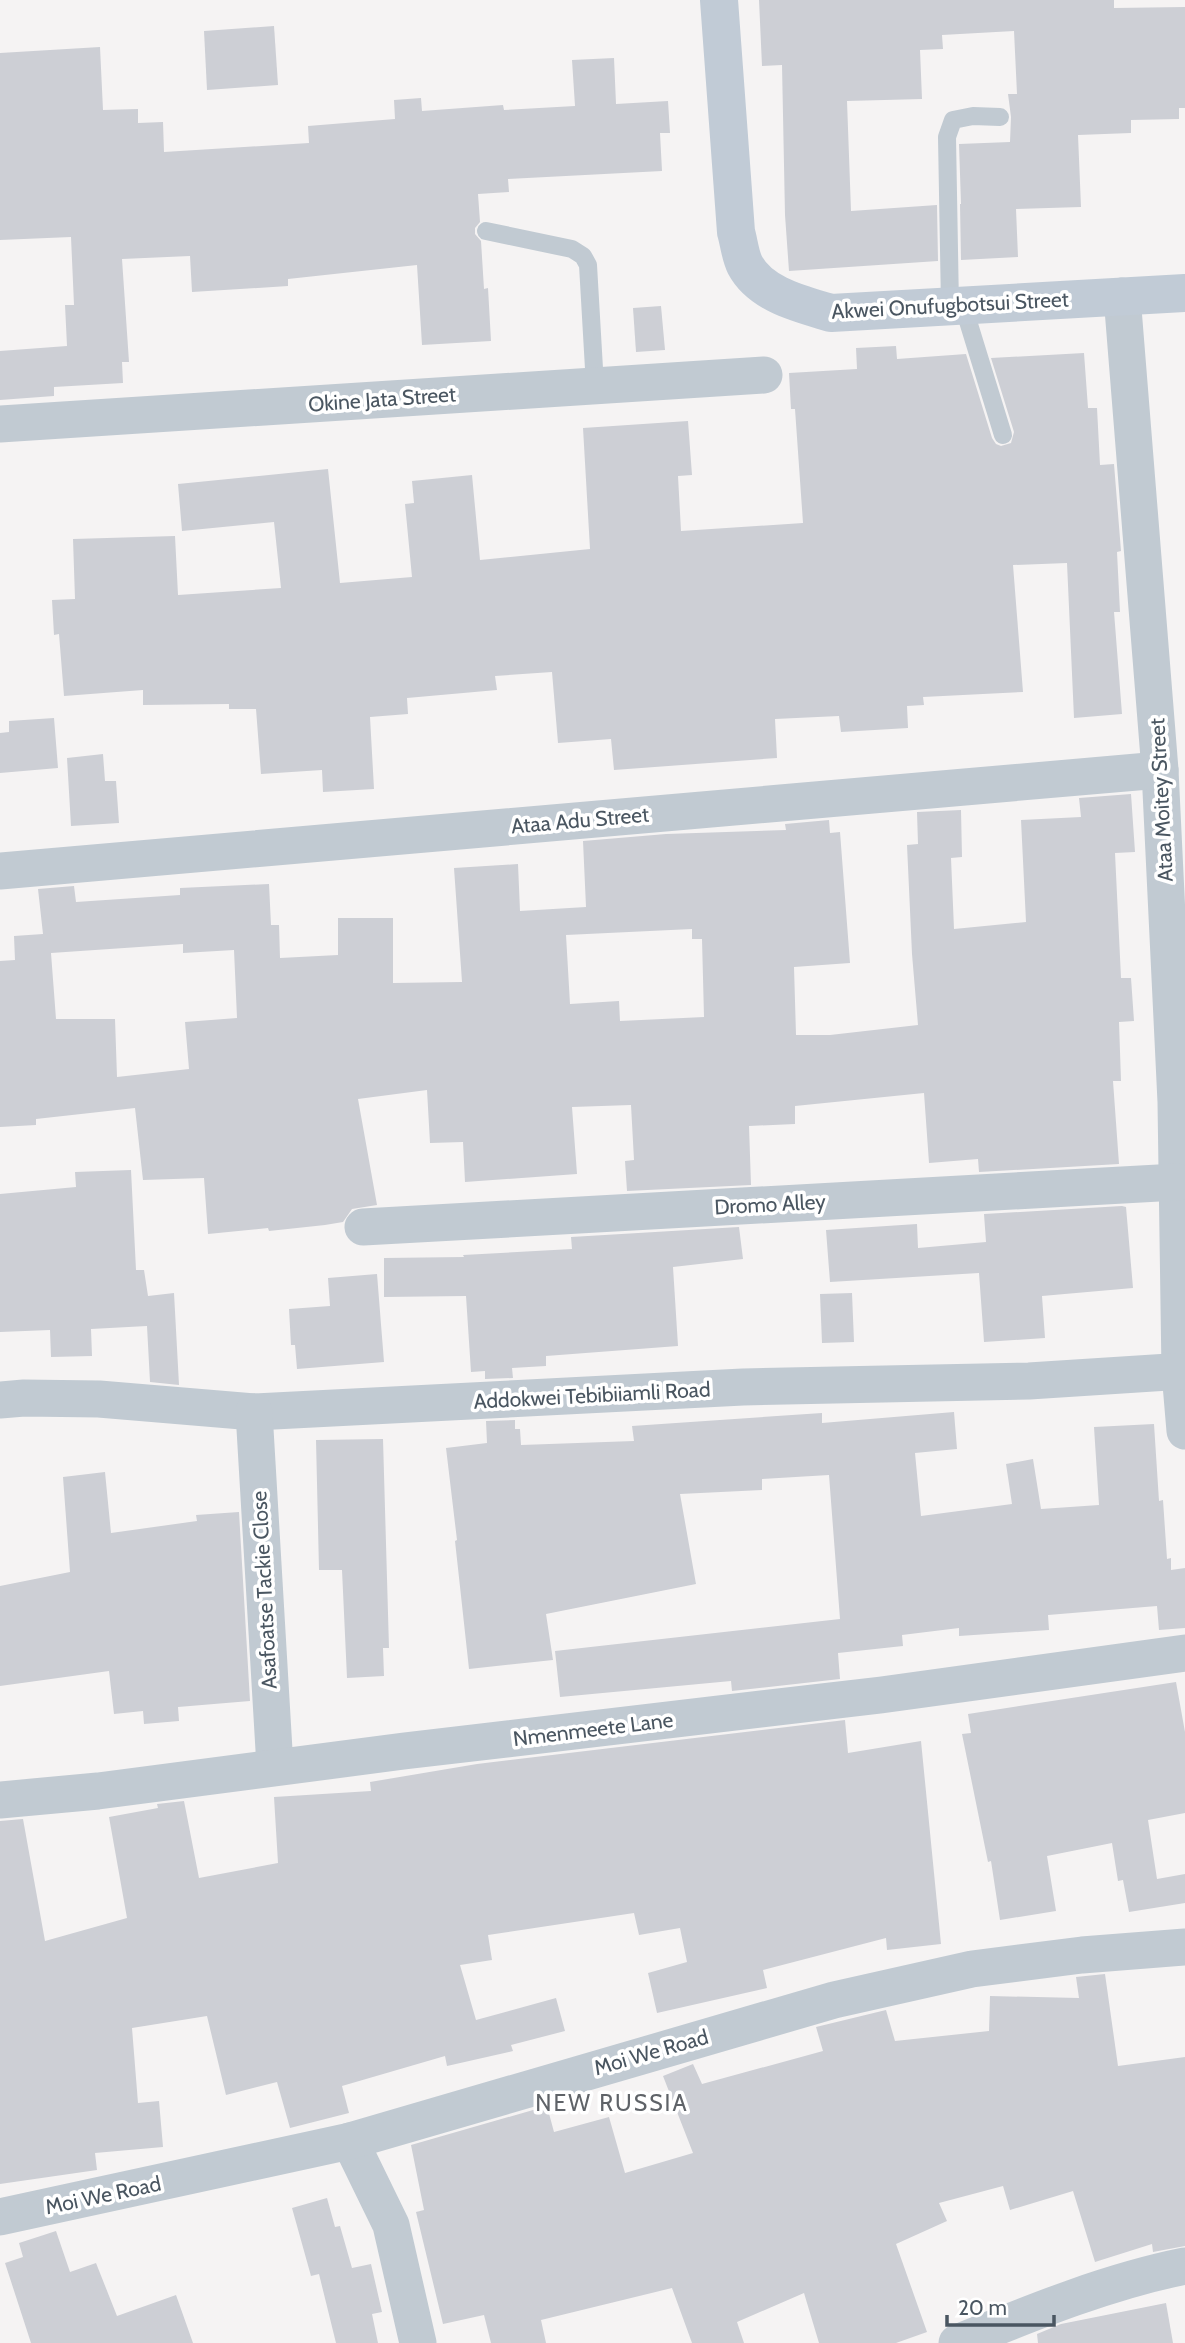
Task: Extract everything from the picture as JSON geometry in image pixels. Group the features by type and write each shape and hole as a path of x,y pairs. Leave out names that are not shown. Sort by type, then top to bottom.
{"street":[{"name":"Akwei Onufugbotsui Street","path":"719,0 736,232 745,264 760,283 793,302 831,313 1185,293"},
{"name":"Ataa Moitey Street","path":"1122,296 1160,770 1176,1102 1185,1431"},
{"name":"Okine Jata Street","path":"0,424 764,375"},
{"name":"Ataa Adu Street","path":"0,871 1160,770"},
{"name":"Dromo Alley","path":"363,1227 1177,1182"},
{"name":"Addokwei Tebibiiamli Road","path":"0,1400 99,1399 254,1412 743,1387 1029,1381 1182,1371"},
{"name":"Asafoatse Tackie Close","path":"254,1412 275,1768"},
{"name":"Nmenmeete Lane","path":"0,1800 112,1789 881,1695 1185,1653"},
{"name":"Moi We Road","path":"0,2217 350,2140 834,2000 972,1969 1082,1955 1185,1947"},
{"path":"350,2140 391,2225 418,2343"},
{"path":"957,2343 1050,2305 1140,2275 1185,2266"}],"lane":[{"path":"1000,117 973,116 953,120 947,136 957,306 1003,435"},
{"path":"486,232 572,249 583,256 588,265 595,386"}],"building":[{"path":"759,0 1114,0 1114,8 1185,7 1185,108 1179,108 1179,119 1131,120 1131,133 1078,135 1081,207 1016,209 1018,257 961,260 959,144 1010,142 1008,94 1017,94 1014,31 942,35 943,49 920,50 922,99 847,101 851,211 937,205 938,261 789,271 782,65 762,66"},
{"path":"274,26 278,85 207,90 204,31"},
{"path":"100,47 103,110 138,109 138,123 163,122 164,152 309,143 308,126 395,119 394,100 421,98 422,111 503,105 504,110 575,106 572,60 614,58 616,104 668,101 670,133 660,133 662,171 508,179 509,192 478,194 480,222 475,228 475,234 481,241 484,289 488,288 491,341 422,345 417,265 288,279 288,286 192,292 190,256 122,259 129,362 122,362 123,383 54,387 54,396 0,400 0,351 67,346 65,305 74,305 71,237 0,240 0,53"},
{"path":"661,306 665,350 636,352 633,308"},
{"path":"896,346 897,359 966,354 992,438 1001,446 1011,443 1014,432 991,358 1084,353 1088,408 1097,408 1100,465 1114,464 1121,551 1117,552 1120,612 1114,612 1122,714 1074,718 1067,563 1013,565 1023,692 923,697 924,705 907,706 908,728 841,732 839,716 775,719 777,758 614,770 611,739 558,743 552,672 495,676 497,690 407,698 408,714 370,717 374,789 323,792 322,770 261,774 256,709 229,709 229,704 143,705 143,690 64,696 59,634 54,635 52,600 75,599 73,539 175,536 178,595 281,588 274,522 182,531 178,484 328,469 340,583 412,577 405,504 414,503 412,481 472,475 480,560 590,549 583,428 688,421 692,475 678,476 681,531 803,523 795,409 791,409 789,373 857,369 856,348"},
{"path":"54,718 58,768 0,773 0,733 9,732 9,721"},
{"path":"103,754 105,781 116,781 119,823 71,826 67,758"},
{"path":"1131,794 1135,852 1115,853 1121,978 1131,978 1134,1021 1119,1022 1121,1081 1113,1081 1119,1164 979,1172 978,1159 929,1163 924,1093 795,1106 795,1124 749,1126 751,1185 627,1191 625,1161 634,1160 631,1105 572,1107 577,1174 465,1182 463,1142 430,1143 427,1090 358,1099 377,1205 352,1209 343,1222 269,1231 268,1228 208,1234 204,1178 143,1180 135,1108 36,1119 36,1125 0,1127 0,961 15,960 14,936 43,934 38,889 74,886 76,902 180,895 180,888 269,884 271,925 279,925 280,958 338,955 338,918 393,918 393,983 462,982 454,868 518,864 520,911 586,907 583,841 666,834 786,830 785,824 829,820 830,833 840,832 850,963 794,967 796,1035 830,1035 918,1025 907,845 918,844 917,812 961,810 962,857 951,858 954,929 1026,922 1021,820 1081,817 1079,798","holes":["692,929 692,939 702,939 704,1017 620,1021 619,1001 570,1004 566,935","183,944 183,953 234,950 237,1018 185,1022 189,1069 117,1077 115,1019 56,1019 51,953"]},
{"path":"131,1170 136,1270 144,1270 148,1296 174,1293 179,1385 150,1382 147,1326 91,1329 92,1356 51,1357 50,1330 0,1332 0,1194 76,1187 75,1172"},
{"path":"1126,1207 1133,1288 1042,1296 1045,1338 984,1342 979,1273 830,1282 826,1230 917,1224 918,1248 986,1242 984,1214"},
{"path":"739,1227 743,1259 673,1267 678,1346 546,1356 546,1366 512,1368 513,1378 485,1379 485,1371 471,1372 466,1296 384,1297 384,1258 464,1257 463,1255 572,1249 571,1237"},
{"path":"377,1274 384,1362 297,1369 295,1345 291,1345 289,1309 330,1306 328,1278"},
{"path":"852,1293 854,1342 822,1343 820,1294"},
{"path":"954,1412 957,1449 915,1453 921,1516 1012,1504 1006,1464 1033,1459 1041,1509 1099,1505 1094,1427 1154,1424 1159,1501 1163,1500 1167,1559 1171,1558 1171,1570 1185,1568 1185,1628 1159,1630 1157,1606 1048,1615 1049,1630 959,1636 959,1628 902,1635 903,1646 838,1653 840,1679 732,1691 731,1681 560,1697 555,1651 840,1619 829,1475 762,1479 762,1490 680,1494 696,1584 546,1614 553,1660 469,1669 446,1448 487,1443 486,1421 515,1420 515,1429 520,1429 521,1445 634,1441 632,1426 822,1413 822,1423"},
{"path":"383,1439 389,1648 383,1648 384,1676 347,1678 342,1570 319,1570 316,1440"},
{"path":"105,1472 111,1533 197,1521 196,1515 239,1512 250,1701 178,1707 179,1721 144,1724 143,1711 114,1714 109,1671 0,1686 0,1586 70,1572 63,1477"},
{"path":"1176,1682 1185,1732 1185,1813 1148,1820 1157,1879 1185,1874 1185,1903 1129,1912 1123,1880 1118,1881 1112,1843 1047,1856 1056,1911 1000,1920 991,1861 988,1862 962,1734 971,1733 968,1714"},
{"path":"845,1720 848,1753 921,1741 941,1944 887,1950 886,1938 763,1970 767,1988 657,2013 648,1973 687,1962 680,1928 639,1935 634,1913 488,1935 492,1960 460,1965 476,2020 556,1998 565,2031 511,2045 513,2051 447,2066 445,2056 342,2086 349,2113 290,2128 277,2082 226,2095 207,2016 132,2028 138,2103 159,2101 163,2147 95,2153 97,2170 0,2184 0,1821 23,1819 45,1941 127,1918 109,1817 158,1808 157,1804 184,1801 199,1878 278,1863 274,1797 371,1791 370,1782 477,1764"},
{"path":"1105,1974 1118,2066 1185,2057 1185,2246 1153,2252 1152,2244 1095,2262 1073,2191 1010,2210 1003,2186 939,2203 947,2221 896,2244 927,2332 896,2343 819,2343 804,2293 737,2322 744,2343 692,2343 672,2288 541,2320 546,2343 491,2343 484,2315 443,2324 416,2212 424,2210 411,2145 547,2106 554,2132 609,2117 625,2173 693,2153 663,2076 693,2064 702,2084 823,2051 816,2027 886,2010 895,2041 989,2031 990,1996 1079,1998 1076,1977"},
{"path":"327,2198 335,2227 340,2226 352,2268 371,2264 382,2312 372,2314 378,2343 336,2343 319,2274 311,2276 292,2208"},
{"path":"56,2231 70,2272 96,2263 117,2316 176,2295 193,2343 31,2343 5,2263 23,2257 19,2243"},
{"path":"1166,2303 1173,2343 1038,2343 1037,2334 1061,2324"}],"district":[{"name":"NEW RUSSIA","path":"612,2103"}]}
